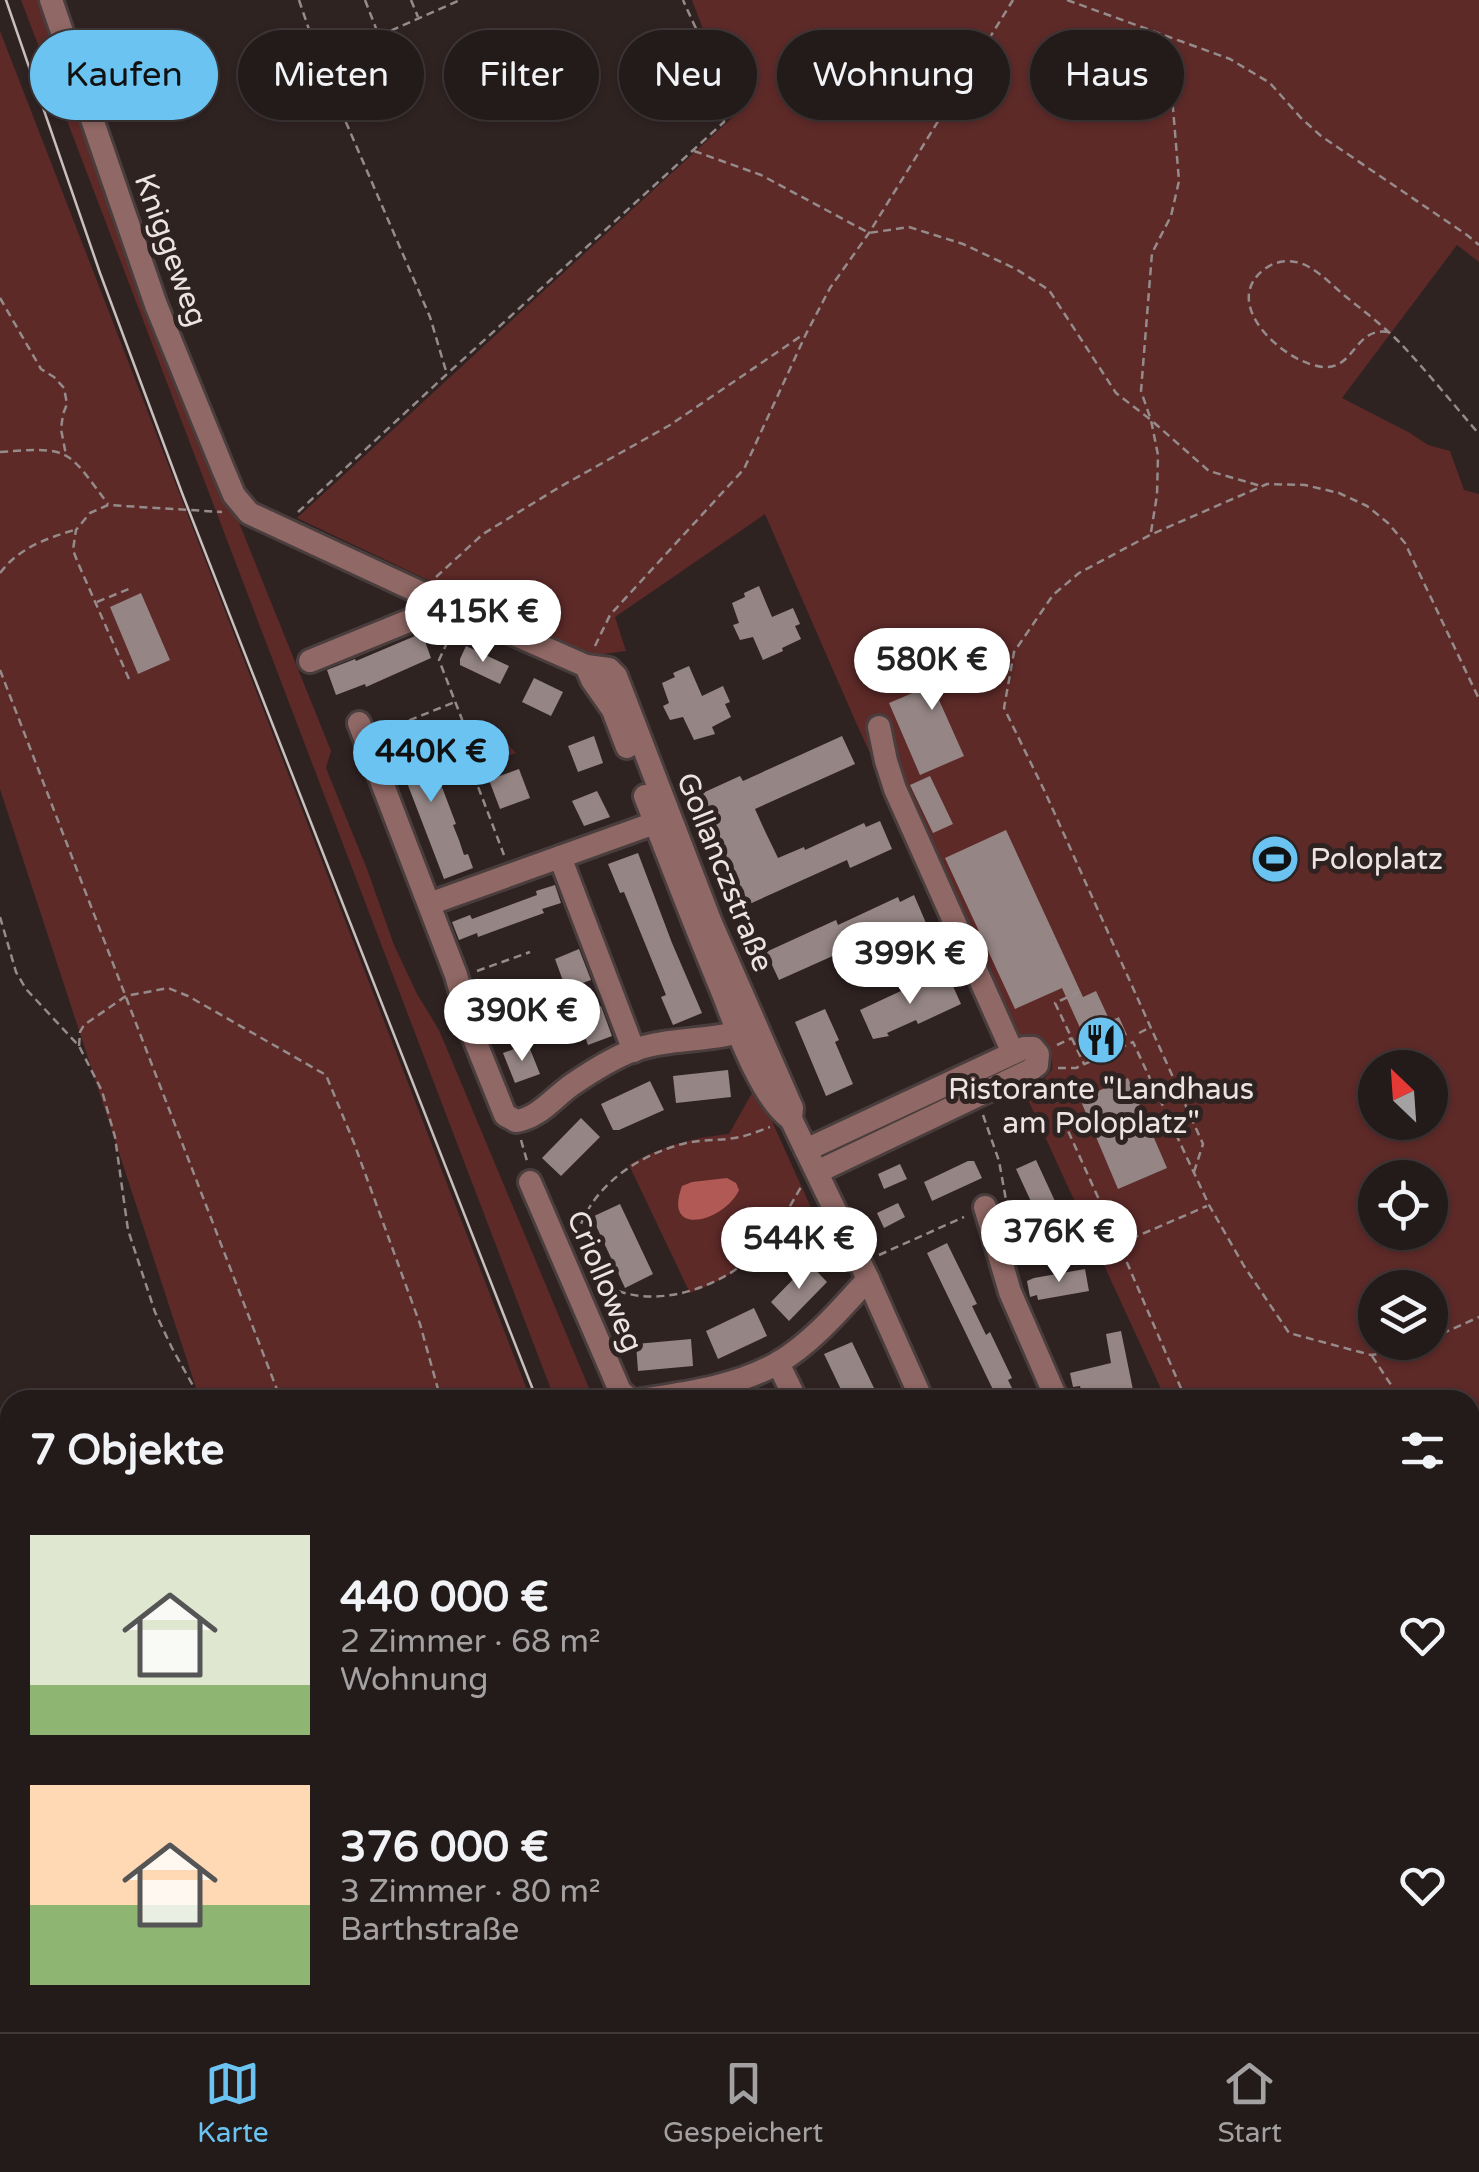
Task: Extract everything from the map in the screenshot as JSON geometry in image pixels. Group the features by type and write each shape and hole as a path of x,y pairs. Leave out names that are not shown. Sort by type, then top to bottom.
{"street":[{"name":"Kniggeweg","path":"51,0 156,305 234,495 249,514"},
{"path":"249,514 419,592 453,612 586,666"},
{"path":"310,661 453,612"},
{"name":"Gollanczstraße","path":"586,666 613,710 663,820 770,1096 806,1150 810,1178 870,1269 918,1390"},
{"path":"879,727 895,789 1013,1053"},
{"path":"362,730 505,1115 516,1121 533,1117 574,1084 634,1050 662,1043 720,1038 747,1030"},
{"path":"429,904 663,820"},
{"path":"560,858 634,1050"},
{"path":"806,1150 1024,1048 1032,1048 1046,1066 810,1178"},
{"name":"Criolloweg","path":"530,1182 620,1390"},
{"path":"985,1208 1010,1292 1053,1390"},
{"path":"701,1390 736,1382 778,1363 826,1324 870,1269"},
{"path":"778,1363 791,1390"}],"path":[{"path":"299,0 309,30"},
{"path":"365,0 376,30"},
{"path":"411,0 418,18"},
{"path":"393,30 460,0"},
{"path":"271,524 296,514 724,122 715,76 684,0"},
{"path":"586,666 610,615 744,469 830,288 869,233 1013,0"},
{"path":"1068,0 1149,30"},
{"path":"1184,43 1230,59 1270,83 1321,136 1479,245"},
{"path":"345,120 430,316 447,374"},
{"path":"1150,535 1158,455 1142,391 1152,253 1171,216 1179,181 1174,120"},
{"path":"692,150 761,175 869,233 909,227 963,244 1016,269 1049,290 1116,393 1209,472 1263,486"},
{"path":"1388,332 1374,331 1340,363 1326,368 1283,349 1259,327 1246,297 1267,266 1288,260 1309,266 1388,332 1401,344 1479,434"},
{"path":"0,298 41,369 64,388 67,404 61,429 66,454"},
{"path":"419,592 482,534 670,424 806,334"},
{"path":"0,452 60,451 74,459 108,505"},
{"path":"1194,1172 1203,1144 1004,708 1014,652 1053,595 1079,572 1150,535 1267,484 1305,485 1339,493 1367,506 1406,544 1479,699"},
{"path":"129,679 73,550 76,530 90,513 108,505 249,514"},
{"path":"0,574 24,550 76,530"},
{"path":"96,603 131,588"},
{"path":"453,612 439,660 477,758 474,776 512,876"},
{"path":"0,670 277,1390"},
{"path":"362,730 455,702"},
{"path":"0,916 16,972 26,989 79,1046 102,1091 110,1113 128,1230 150,1299 195,1390"},
{"path":"456,978 530,952"},
{"path":"79,1046 84,1024 126,996 168,988 326,1075 420,1324 439,1390"},
{"path":"1079,992 1055,1003 1084,1065"},
{"path":"1138,1033 1151,1027"},
{"path":"1061,1043 1072,1038"},
{"path":"1046,1066 1070,1070 1133,1042 1209,1205 1289,1333 1358,1352"},
{"path":"1046,1066 1182,1390"},
{"path":"870,1269 985,1208 999,1161 976,1096"},
{"path":"516,1121 530,1182"},
{"path":"578,1246 582,1219 595,1197 632,1166 684,1144 741,1137 784,1122"},
{"path":"590,1274 626,1295 662,1297 722,1278 753,1256 810,1178"},
{"path":"1120,1244 1209,1205"},
{"path":"785,1216 819,1216"},
{"path":"1448,1330 1479,1317"},
{"path":"1374,1360 1394,1390"}],"shaded area":[{"path":"21,0 45,0 56,30 32,30"},
{"path":"692,0 1479,0 1479,262 1457,245 1342,398 1428,445 1450,451 1464,490 1479,494 1479,1390 1161,1390 1024,1091 1052,1070 1050,1049 1031,1036 1002,1044 765,514 615,617 626,651 588,656 297,518 730,120 757,120 757,30 703,30"},
{"path":"0,31 30,108 30,120 35,120 527,1390 197,1390 0,789"},
{"path":"67,120 89,120 219,473 331,751 326,768 394,945 439,1030 590,1390 551,1390"},
{"path":"493,728 516,753 482,766 469,732"},
{"path":"756,1086 827,1243 774,1235 736,1270 690,1293 629,1165 677,1144 729,1134"},
{"path":"727,1178 739,1190 722,1210 698,1220 681,1214 678,1203 682,1186"}],"building":[{"path":"759,586 772,617 793,608 801,639 763,660 753,637 740,640 733,625 739,623 732,603"},
{"path":"141,593 170,660 138,674 110,607"},
{"path":"422,633 431,658 366,687 365,684 336,695 327,670"},
{"path":"466,646 509,666 500,684 460,665"},
{"path":"950,646 967,660 966,676 953,687 935,691 964,756 920,775 889,703 929,686 927,658 939,647"},
{"path":"689,666 702,696 723,686 730,702 725,704 731,717 712,727 715,734 694,740 683,717 670,720 663,706 669,703 662,683"},
{"path":"534,678 563,692 551,716 522,702"},
{"path":"420,730 464,855 468,854 473,868 444,879 391,741"},
{"path":"594,736 603,763 578,772 568,746"},
{"path":"842,736 855,764 755,809 778,858 864,823 866,827 880,821 892,849 850,868 847,860 745,906 696,796 740,776 743,781"},
{"path":"519,769 530,798 500,809 489,780"},
{"path":"930,776 953,824 933,833 910,785"},
{"path":"597,791 610,817 584,826 572,801"},
{"path":"1006,830 1083,997 1096,991 1110,1021 1119,1017 1127,1035 1091,1052 1062,988 1015,1009 945,858"},
{"path":"638,853 702,1013 673,1025 661,997 666,995 624,892 620,893 608,864"},
{"path":"555,885 561,903 542,909 544,913 459,940 452,922 470,915 472,919"},
{"path":"914,895 926,923 884,942 881,934 849,948 851,952 836,958 835,955 779,980 766,952 836,920 838,925 898,897 900,902"},
{"path":"579,949 591,980 566,989 555,959"},
{"path":"948,975 961,1004 918,1024 916,1020 887,1033 889,1036 873,1039 860,1010"},
{"path":"507,985 518,1014 494,1023 483,994"},
{"path":"601,1006 612,1036 588,1045 577,1015"},
{"path":"825,1009 853,1084 826,1096 795,1022"},
{"path":"528,1044 540,1074 515,1083 503,1053"},
{"path":"728,1070 731,1097 676,1103 673,1076"},
{"path":"1128,1078 1167,1168 1118,1189 1080,1099"},
{"path":"650,1081 664,1110 613,1130 601,1104"},
{"path":"581,1118 600,1137 561,1176 542,1158"},
{"path":"1036,1160 1060,1212 1040,1221 1016,1169"},
{"path":"974,1161 982,1178 932,1201 924,1182"},
{"path":"900,1164 907,1179 884,1189 878,1174"},
{"path":"898,1203 905,1217 884,1228 877,1213"},
{"path":"620,1204 653,1274 625,1288 592,1217"},
{"path":"947,1243 977,1304 972,1306 986,1335 990,1332 1012,1378 1008,1380 1013,1390 993,1390 927,1253"},
{"path":"809,1263 827,1282 789,1321 771,1302"},
{"path":"1085,1269 1089,1291 1038,1300 1037,1295 1030,1297 1027,1281"},
{"path":"754,1308 767,1336 718,1359 706,1331"},
{"path":"1121,1331 1133,1390 1073,1387 1070,1373 1111,1363 1106,1334"},
{"path":"691,1339 693,1366 638,1371 636,1344"},
{"path":"852,1342 875,1390 841,1390 824,1354"}],"tram line":[{"path":"6,0 100,273 182,493 533,1390"}],"place":[{"name":"Poloplatz","path":"1275,859"},
{"name":"Ristorante \"Landhaus am Poloplatz\"","path":"1101,1040"}]}
